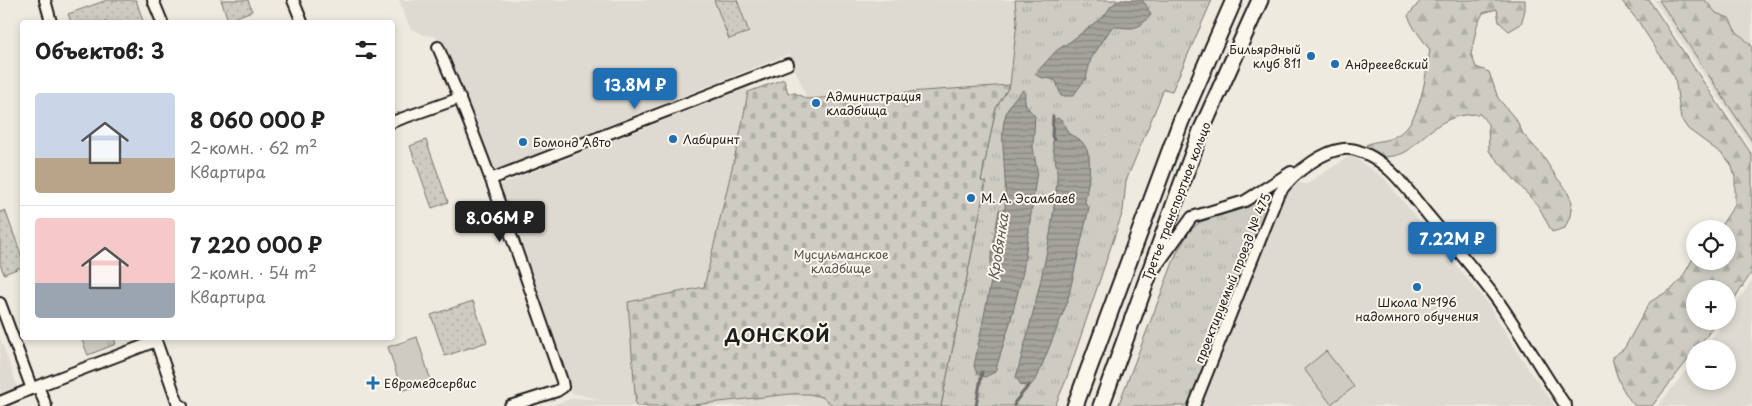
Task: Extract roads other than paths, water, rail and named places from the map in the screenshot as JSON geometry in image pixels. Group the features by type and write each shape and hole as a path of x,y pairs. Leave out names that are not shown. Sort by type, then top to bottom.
{"main road":[{"name":"Третье транспортное кольцо","path":"1075,406 1181,121 1234,0"},
{"name":"Третье транспортное кольцо","path":"1101,406 1201,131 1260,0"}],"street":[{"path":"45,0 50,20"},
{"path":"154,0 161,20"},
{"path":"293,0 301,20"},
{"path":"438,47 491,179 562,381 563,387 557,392 510,406"},
{"path":"491,179 788,64"},
{"path":"395,121 460,98"},
{"name":"проектируемый проезд № 475","path":"1194,406 1278,195 1285,184 1312,161 1337,150 1355,149 1373,157 1389,169 1497,301 1566,406"},
{"path":"1145,283 1192,217 1245,201 1312,161"},
{"path":"0,304 35,387 46,406"},
{"path":"0,402 152,340"},
{"path":"155,340 178,404 182,406"}],"water":[{"path":"1119,0 1142,0 1151,15 1137,27 1112,27 1091,59 1086,78 1073,96 1061,96 1056,81 1035,74 1057,50 1105,15 1111,6"},
{"path":"1023,90 1025,91 1026,105 1035,116 1033,147 1037,171 1023,272 995,372 985,377 977,374 974,366 991,281 991,258 999,210 1005,209 1004,123 1010,106"},
{"path":"1057,118 1062,120 1069,134 1079,139 1085,145 1088,153 1090,170 1085,203 1089,208 1067,303 1037,378 1029,387 1021,385 1016,377 1041,281 1054,207 1057,178 1053,145 1053,121"}],"waterway":[{"name":"Кровянка","path":"1053,116 1052,136 1054,140"},
{"name":"Кровянка","path":"976,406 982,372"},
{"name":"Кровянка","path":"1014,406 1015,402 1029,385"}],"place":[{"name":"Бильярдный клуб 811","path":"1311,56"},
{"name":"Андрееевский","path":"1335,64"},
{"name":"Администрация кладбища","path":"816,103"},
{"name":"Лабиринт","path":"673,139"},
{"name":"Бомонд Авто","path":"523,142"},
{"name":"М. А. Эсамбаев","path":"971,198"},
{"name":"Школа №196 надомного обучения","path":"1417,287"},
{"name":"Евромедсервис","path":"373,383"}],"district":[{"name":"ДОНСКОЙ","path":"778,334"}],"park label":[{"name":"Мусульманское кладбище","path":"841,261"}]}
